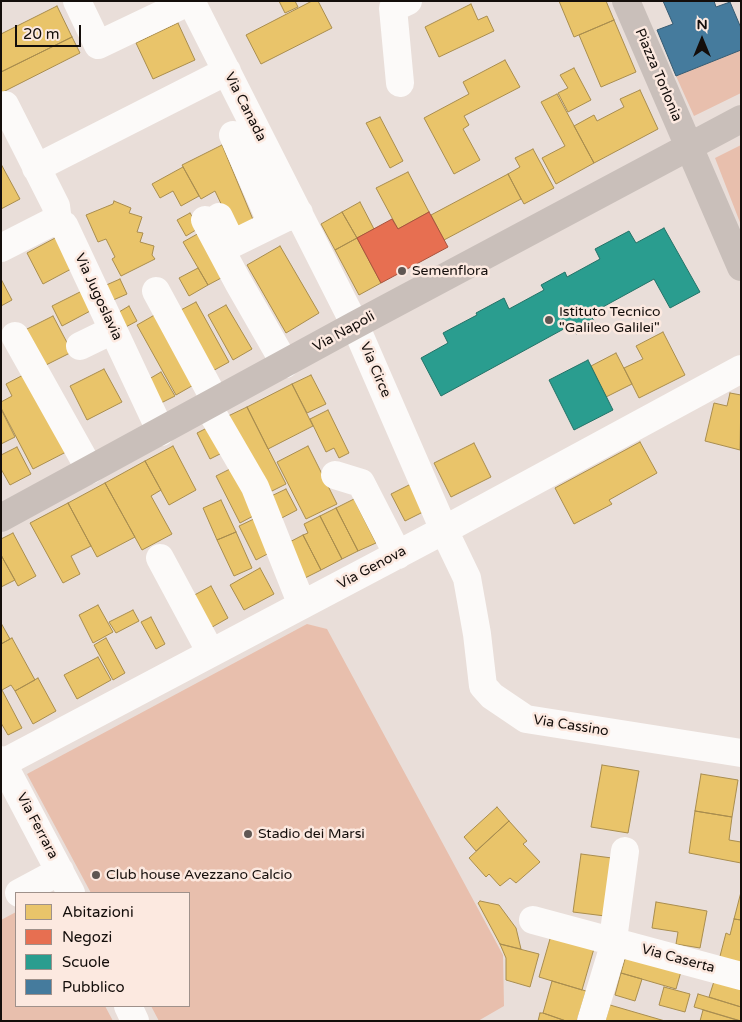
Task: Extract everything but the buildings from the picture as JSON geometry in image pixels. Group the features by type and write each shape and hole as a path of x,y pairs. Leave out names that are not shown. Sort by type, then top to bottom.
{"main road":[{"name":"Piazza Torlonia","path":"626,1 741,267"},
{"name":"Via Napoli","path":"1,518 355,325 741,119"}],"street":[{"path":"77,1 98,45 190,1"},
{"name":"Via Canada","path":"190,1 298,213"},
{"path":"400,83 393,8 408,1"},
{"path":"36,168 227,71"},
{"path":"1,248 48,224 58,222 56,206 5,105"},
{"path":"233,135 272,224"},
{"path":"281,366 238,282 210,214 232,244 298,213"},
{"name":"Via Circe","path":"298,213 355,325 444,530"},
{"name":"Via Jugoslavia","path":"58,222 64,225 113,330 155,435"},
{"path":"224,288 281,366"},
{"path":"156,291 255,487 302,605"},
{"path":"113,330 92,351 155,435"},
{"path":"15,336 95,468"},
{"name":"Via Genova","path":"2,762 398,555 741,369"},
{"path":"56,377 95,468"},
{"path":"335,475 361,483 398,555"},
{"name":"Via Cassino","path":"444,530 467,578 477,634 483,686 492,696 526,719 741,753"},
{"path":"152,562 203,658"},
{"name":"Via Ferrara","path":"2,762 66,882"},
{"path":"591,1021 615,942 614,932 625,850"},
{"path":"26,892 66,882"},
{"path":"1,903 15,896"},
{"name":"Via Caserta","path":"533,920 741,976"},
{"path":"128,1007 135,1021"}],"shaded area":[{"path":"741,50 741,93 694,116 676,76"},
{"path":"741,145 741,225 715,158"},
{"name":"Stadio dei Marsi","path":"307,624 327,629 503,955 504,1006 478,1021 159,1021 152,1007 190,1007 190,892 90,892 27,774"},
{"path":"15,913 15,1007 106,1007 113,1021 1,1021 1,920"}],"place":[{"name":"Semenflora","path":"402,271"},
{"name":"Istituto Tecnico \"Galileo Galilei\"","path":"549,320"},
{"name":"Stadio dei Marsi","path":"248,834"},
{"name":"Club house Avezzano Calcio","path":"96,875"}]}
